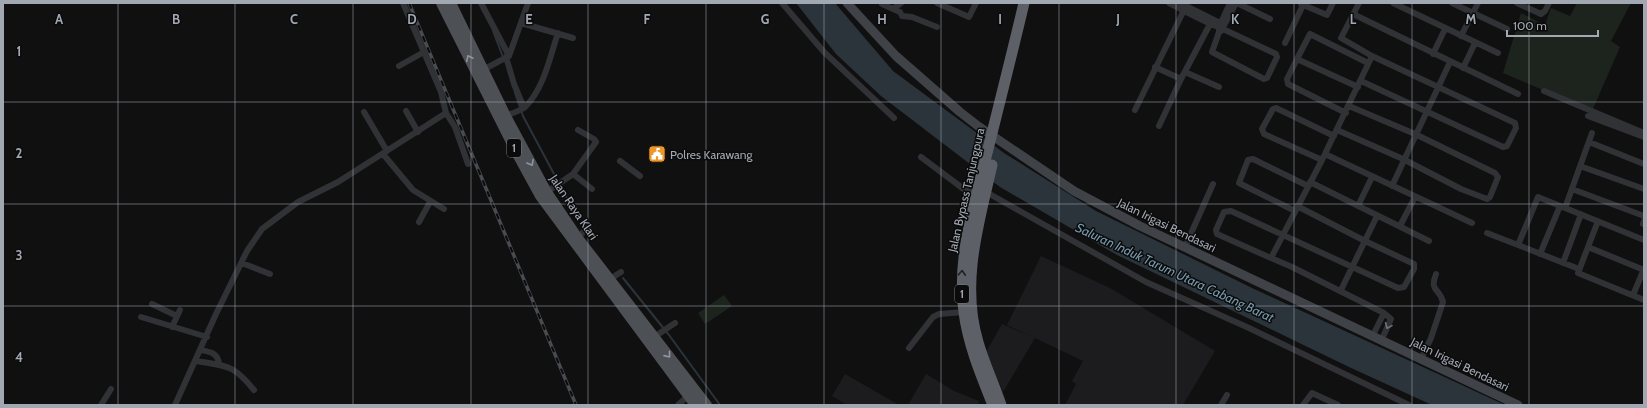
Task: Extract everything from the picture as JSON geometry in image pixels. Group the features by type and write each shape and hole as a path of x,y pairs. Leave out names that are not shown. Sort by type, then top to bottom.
{"highway":[{"name":"Jalan Bypass Tanjungpura","path":"993,405 970,340 964,312 962,274 964,256 982,188 1024,3"},
{"name":"Jalan Bypass Tanjungpura","path":"995,133 1031,3"},
{"name":"Jalan Bypass Tanjungpura","path":"982,188 972,261 972,313 978,341 1001,405"}],"main road":[{"name":"Jalan Raya Klari","path":"441,3 506,116 547,192 582,233 613,277 658,334 707,405"},
{"name":"Jalan Raya Klari","path":"451,3 480,71 540,196 582,233"},
{"name":"Jalan Raya Klari","path":"613,277 687,396 695,405"}],"street":[{"path":"403,3 441,92 446,113 454,127 468,164"},
{"path":"481,3 507,57 521,109"},
{"path":"480,71 507,57 528,3"},
{"path":"782,3 824,52 894,118"},
{"name":"Jalan Irigasi Bendasari","path":"847,3 896,56 978,126 1079,194 1185,247 1378,337 1518,405"},
{"path":"893,9 901,3"},
{"path":"937,3 969,17 976,3"},
{"path":"1168,3 1185,9 1220,28"},
{"path":"1180,3 1185,9 1210,24 1220,28 1276,54 1277,57 1267,78 1264,79 1212,52 1220,28 1230,3"},
{"path":"1220,28 1236,3 1270,19"},
{"path":"1285,43 1303,4 1327,15 1333,3"},
{"path":"1337,46 1359,3"},
{"path":"1393,3 1498,53"},
{"path":"1452,3 1507,29"},
{"path":"1461,36 1478,3"},
{"path":"1517,3 1541,14 1545,11 1549,3"},
{"path":"882,4 900,12 902,16 912,17 937,27"},
{"path":"1135,110 1185,9"},
{"path":"1353,14 1518,94"},
{"path":"521,23 574,38"},
{"path":"1159,126 1181,79 1210,24"},
{"path":"1433,54 1445,29"},
{"path":"506,116 521,109 542,80 558,33"},
{"path":"1346,113 1288,84 1287,79 1310,34 1368,62"},
{"path":"1297,59 1426,111 1503,147 1507,146 1516,128 1515,124 1438,86 1372,56 1342,38"},
{"path":"1463,68 1475,43"},
{"path":"399,66 424,52"},
{"path":"1271,258 1346,113 1372,56"},
{"path":"1392,186 1450,62"},
{"path":"1155,67 1181,79"},
{"path":"1185,72 1219,87"},
{"path":"1544,91 1644,133"},
{"path":"1322,160 1264,134 1262,129 1273,109 1276,108 1335,133 1404,159 1461,189 1487,199 1490,197 1497,175 1415,134 1349,106"},
{"path":"406,111 418,132"},
{"path":"364,112 385,153 405,182 430,202 444,209"},
{"path":"175,405 207,337 216,314 242,262 262,229 298,202 338,182 446,113"},
{"path":"1588,116 1644,137"},
{"path":"547,192 558,182 573,174 596,142 594,139 578,130"},
{"path":"1540,254 1572,189 1592,134"},
{"path":"1589,142 1644,164"},
{"path":"1325,154 1472,223"},
{"path":"921,157 965,190 982,188 1146,282 1249,328 1409,405"},
{"path":"1378,337 1391,319 1384,313 1341,290 1217,234 1216,230 1224,212 1231,211 1401,288 1406,284 1414,269 1414,264 1296,208 1239,183 1248,160 1253,159 1309,184 1429,241"},
{"path":"620,161 640,176"},
{"path":"1580,166 1644,189"},
{"path":"573,174 592,189"},
{"path":"1358,206 1372,177"},
{"path":"1185,247 1213,184"},
{"path":"1572,189 1644,216"},
{"path":"1400,226 1415,197"},
{"path":"1518,245 1538,198 1644,240"},
{"path":"419,222 430,202"},
{"path":"1562,263 1581,214"},
{"path":"1341,290 1377,216"},
{"path":"1598,222 1579,269 1579,274 1644,300"},
{"path":"1486,233 1579,269"},
{"path":"1588,247 1644,270 1633,295"},
{"path":"242,262 270,274"},
{"path":"1421,359 1443,302 1433,287 1436,274"},
{"path":"152,304 178,313 172,327"},
{"path":"909,348 933,317 939,314 964,312"},
{"path":"1378,337 1384,313"},
{"path":"141,317 207,337"},
{"path":"658,334 672,325"},
{"path":"201,350 214,353 218,356 219,363"},
{"path":"196,361 215,364 219,363 236,370 254,390"},
{"path":"101,405 111,389"},
{"path":"678,405 687,396 698,392"},
{"path":"1303,405 1312,393 1330,403 1338,405"},
{"path":"1222,405 1228,395"}],"shaded area":[{"path":"1577,3 1631,3 1611,41 1620,47 1592,111 1503,73 1521,13 1545,25 1551,8 1570,16"},
{"path":"1041,256 1110,288 1215,351 1183,405 1065,405 1076,384 1072,381 1083,361 1035,338 1003,392 986,352 1002,324 1032,337 1007,325"},
{"path":"724,295 732,306 705,324 698,313"},
{"path":"845,374 899,405 847,405 832,396"},
{"path":"926,374 954,391 979,401 978,405 908,405"}],"water":[{"name":"Saluran Induk Tarum Utara Cabang Barat","path":"796,3 835,3 893,71 1004,153 1096,211 1252,288 1505,405 1432,405 1349,367 1117,255 1000,187 881,96 836,54"}],"waterway":[{"path":"493,31 503,57"},
{"path":"515,93 523,116 569,202"},
{"path":"623,278 669,335 720,405"}],"railway":[{"path":"409,3 576,405"}],"place":[{"name":"Polres Karawang","path":"657,154"}]}
